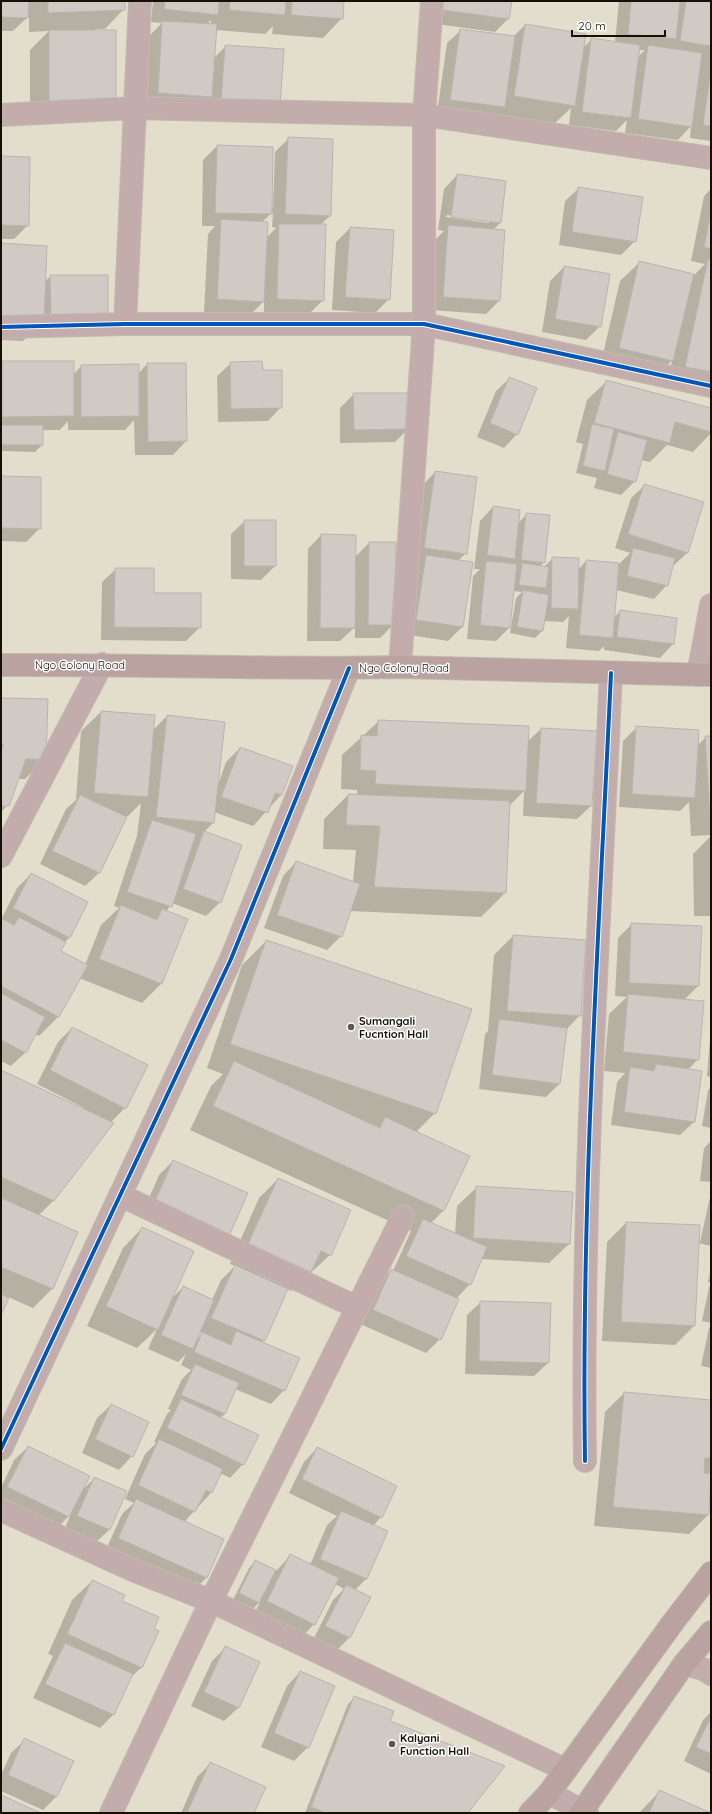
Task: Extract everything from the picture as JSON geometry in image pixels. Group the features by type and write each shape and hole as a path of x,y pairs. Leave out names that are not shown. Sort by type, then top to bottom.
{"street":[{"path":"125,324 140,1"},
{"path":"400,667 424,324 424,115 432,1"},
{"path":"1,115 135,108 424,115 711,158"},
{"path":"1,327 125,324 424,324 711,386"},
{"path":"705,675 711,605"},
{"name":"Ngo Colony Road","path":"1,664 349,668 400,667 705,675"},
{"path":"1,856 102,664"},
{"path":"1,1449 231,959 349,668"},
{"path":"586,1461 584,1381 591,1106 610,673"},
{"path":"120,1196 356,1307"},
{"path":"111,1813 211,1601 356,1307 403,1216"},
{"path":"1,1510 133,1570 211,1601 566,1770"},
{"path":"530,1813 549,1793 674,1621 711,1573"},
{"path":"549,1793 584,1812 684,1664 711,1632"},
{"path":"684,1664 703,1669 711,1674"}],"building":[{"path":"1,1 29,1 28,18 1,17"},
{"path":"48,1 125,1 125,10 48,13"},
{"path":"165,1 219,1 218,15 164,9"},
{"path":"230,1 286,1 285,15 229,10"},
{"path":"292,1 344,1 343,19 291,15"},
{"path":"443,1 512,1 509,19 442,10"},
{"path":"631,1 680,1 676,39 628,34"},
{"path":"686,1 711,1 711,46 680,41"},
{"path":"162,21 217,24 212,97 158,93"},
{"path":"525,24 586,34 575,106 514,96"},
{"path":"460,29 515,36 505,107 450,100"},
{"path":"49,30 116,30 116,102 49,102"},
{"path":"591,38 640,45 631,118 582,112"},
{"path":"225,45 284,49 280,106 221,102"},
{"path":"648,45 702,53 692,127 638,119"},
{"path":"711,69 711,126 703,125"},
{"path":"288,137 333,139 331,216 285,214"},
{"path":"217,145 273,147 272,214 215,213"},
{"path":"1,156 30,157 29,226 1,225"},
{"path":"457,174 506,181 501,223 451,217"},
{"path":"578,187 643,197 636,242 572,232"},
{"path":"711,212 711,249 704,247"},
{"path":"221,219 268,222 264,302 217,299"},
{"path":"279,224 326,224 324,301 277,299"},
{"path":"448,225 505,230 500,301 443,297"},
{"path":"350,227 394,230 390,300 345,297"},
{"path":"1,243 47,246 44,322 1,320"},
{"path":"708,259 711,260 711,372 685,367"},
{"path":"639,261 694,274 673,361 619,348"},
{"path":"564,266 610,274 601,327 555,319"},
{"path":"50,275 108,275 108,318 51,318"},
{"path":"2,361 74,361 74,416 2,417"},
{"path":"262,361 263,370 282,370 282,408 231,409 230,362"},
{"path":"147,363 186,363 187,441 148,442"},
{"path":"139,364 139,416 81,417 81,365"},
{"path":"509,377 537,388 518,435 490,423"},
{"path":"606,380 711,408 711,432 675,422 670,443 594,423"},
{"path":"353,393 409,393 410,429 354,430"},
{"path":"592,424 614,429 605,471 583,466"},
{"path":"1,425 43,425 43,445 1,445"},
{"path":"618,432 647,440 636,482 607,474"},
{"path":"435,471 477,477 467,554 424,548"},
{"path":"1,476 41,477 41,529 1,528"},
{"path":"644,484 704,502 688,553 628,534"},
{"path":"493,506 520,510 515,559 487,555"},
{"path":"526,513 550,515 545,563 521,560"},
{"path":"244,520 276,520 276,566 244,566"},
{"path":"321,534 356,535 355,628 320,628"},
{"path":"369,542 396,542 395,625 368,625"},
{"path":"633,548 675,558 668,586 627,576"},
{"path":"426,555 473,562 463,627 416,620"},
{"path":"552,557 579,558 578,609 551,608"},
{"path":"586,560 619,563 613,638 579,635"},
{"path":"486,561 517,564 510,628 480,625"},
{"path":"522,563 549,567 546,588 519,585"},
{"path":"115,568 154,568 154,593 201,593 201,628 114,627"},
{"path":"523,590 549,595 543,631 517,627"},
{"path":"620,610 677,618 674,644 617,637"},
{"path":"1,698 48,699 46,760 26,759 9,806 1,806 1,753 3,745 1,744"},
{"path":"101,711 155,715 148,797 94,793"},
{"path":"167,715 225,722 214,823 156,817"},
{"path":"378,720 529,726 526,791 375,784 376,771 360,770 361,735 377,736"},
{"path":"636,726 699,730 695,798 632,794"},
{"path":"541,728 597,731 592,806 536,803"},
{"path":"705,736 711,736 711,817 710,817"},
{"path":"240,747 293,766 282,795 275,793 268,813 221,797"},
{"path":"348,794 510,801 506,893 374,887 380,826 346,825"},
{"path":"80,795 127,817 100,873 52,851"},
{"path":"152,820 196,834 172,907 127,892"},
{"path":"204,831 242,845 221,903 183,889"},
{"path":"296,861 360,884 342,937 277,915"},
{"path":"31,873 88,902 70,938 13,908"},
{"path":"121,905 157,920 162,909 188,919 162,984 99,959"},
{"path":"19,917 66,942 61,951 88,965 59,1017 1,986 1,918 14,925"},
{"path":"631,923 702,926 699,986 629,983"},
{"path":"513,935 586,940 581,1016 507,1011"},
{"name":"Sumangali Fucntion Hall","path":"266,940 472,1009 436,1114 230,1044"},
{"path":"1,993 45,1017 26,1053 1,1040"},
{"path":"628,994 704,1001 699,1060 623,1052"},
{"path":"499,1019 567,1028 560,1084 492,1075"},
{"path":"72,1027 148,1065 126,1109 50,1070"},
{"path":"234,1061 380,1128 385,1117 470,1156 444,1211 213,1106"},
{"path":"656,1064 702,1071 695,1122 624,1112 630,1067 654,1071"},
{"path":"1,1070 114,1123 54,1201 1,1177"},
{"path":"173,1160 248,1193 229,1236 154,1204"},
{"path":"278,1178 351,1210 331,1256 321,1251 311,1272 248,1244"},
{"path":"476,1186 573,1192 570,1244 473,1238"},
{"path":"1,1198 78,1232 53,1289 1,1267"},
{"path":"423,1219 487,1247 471,1285 406,1256"},
{"path":"626,1222 700,1225 695,1326 621,1322"},
{"path":"142,1227 194,1251 158,1330 106,1306"},
{"path":"235,1265 288,1289 265,1341 211,1318"},
{"path":"391,1269 459,1299 441,1340 373,1310"},
{"path":"183,1286 214,1300 193,1349 161,1335"},
{"path":"1,1294 9,1298 1,1315"},
{"path":"480,1301 551,1303 549,1363 479,1361"},
{"path":"236,1331 300,1358 285,1391 194,1352 202,1332 231,1345"},
{"path":"195,1364 239,1383 225,1414 181,1395"},
{"path":"624,1392 711,1400 711,1458 705,1458 704,1473 711,1473 709,1515 613,1507"},
{"path":"181,1399 259,1435 244,1465 167,1428"},
{"path":"111,1404 149,1422 133,1457 95,1439"},
{"path":"159,1439 223,1469 212,1493 206,1490 195,1512 138,1485"},
{"path":"28,1446 90,1476 69,1517 7,1487"},
{"path":"317,1447 397,1486 382,1518 302,1479"},
{"path":"94,1477 127,1491 110,1530 77,1516"},
{"path":"136,1499 224,1539 207,1578 118,1538"},
{"path":"341,1511 388,1531 367,1579 320,1559"},
{"path":"290,1554 339,1578 315,1625 267,1601"},
{"path":"255,1560 276,1570 259,1603 239,1593"},
{"path":"92,1580 125,1595 122,1601 159,1617 154,1629 159,1631 142,1668 67,1634"},
{"path":"346,1585 371,1597 350,1638 325,1626"},
{"path":"65,1643 133,1674 114,1715 45,1684"},
{"path":"225,1646 260,1662 239,1708 204,1692"},
{"path":"300,1671 335,1686 309,1748 274,1733"},
{"name":"Kalyani Function Hall","path":"354,1696 394,1711 390,1721 505,1766 468,1813 326,1813 311,1807"},
{"path":"711,1717 711,1754 696,1747"},
{"path":"24,1738 74,1761 57,1797 8,1775"},
{"path":"210,1762 266,1787 254,1813 187,1813"},
{"path":"659,1790 711,1813 649,1813"},
{"path":"1,1795 41,1813 1,1813"}],"cycle path":[{"path":"1,327 125,324 424,324 711,386"},
{"path":"1,1449 231,959 349,668"},
{"path":"585,1461 584,1362 588,1165 596,968 611,673"}],"place":[{"name":"Sumangali Fucntion Hall","path":"351,1027"},
{"name":"Kalyani Function Hall","path":"392,1744"}]}
